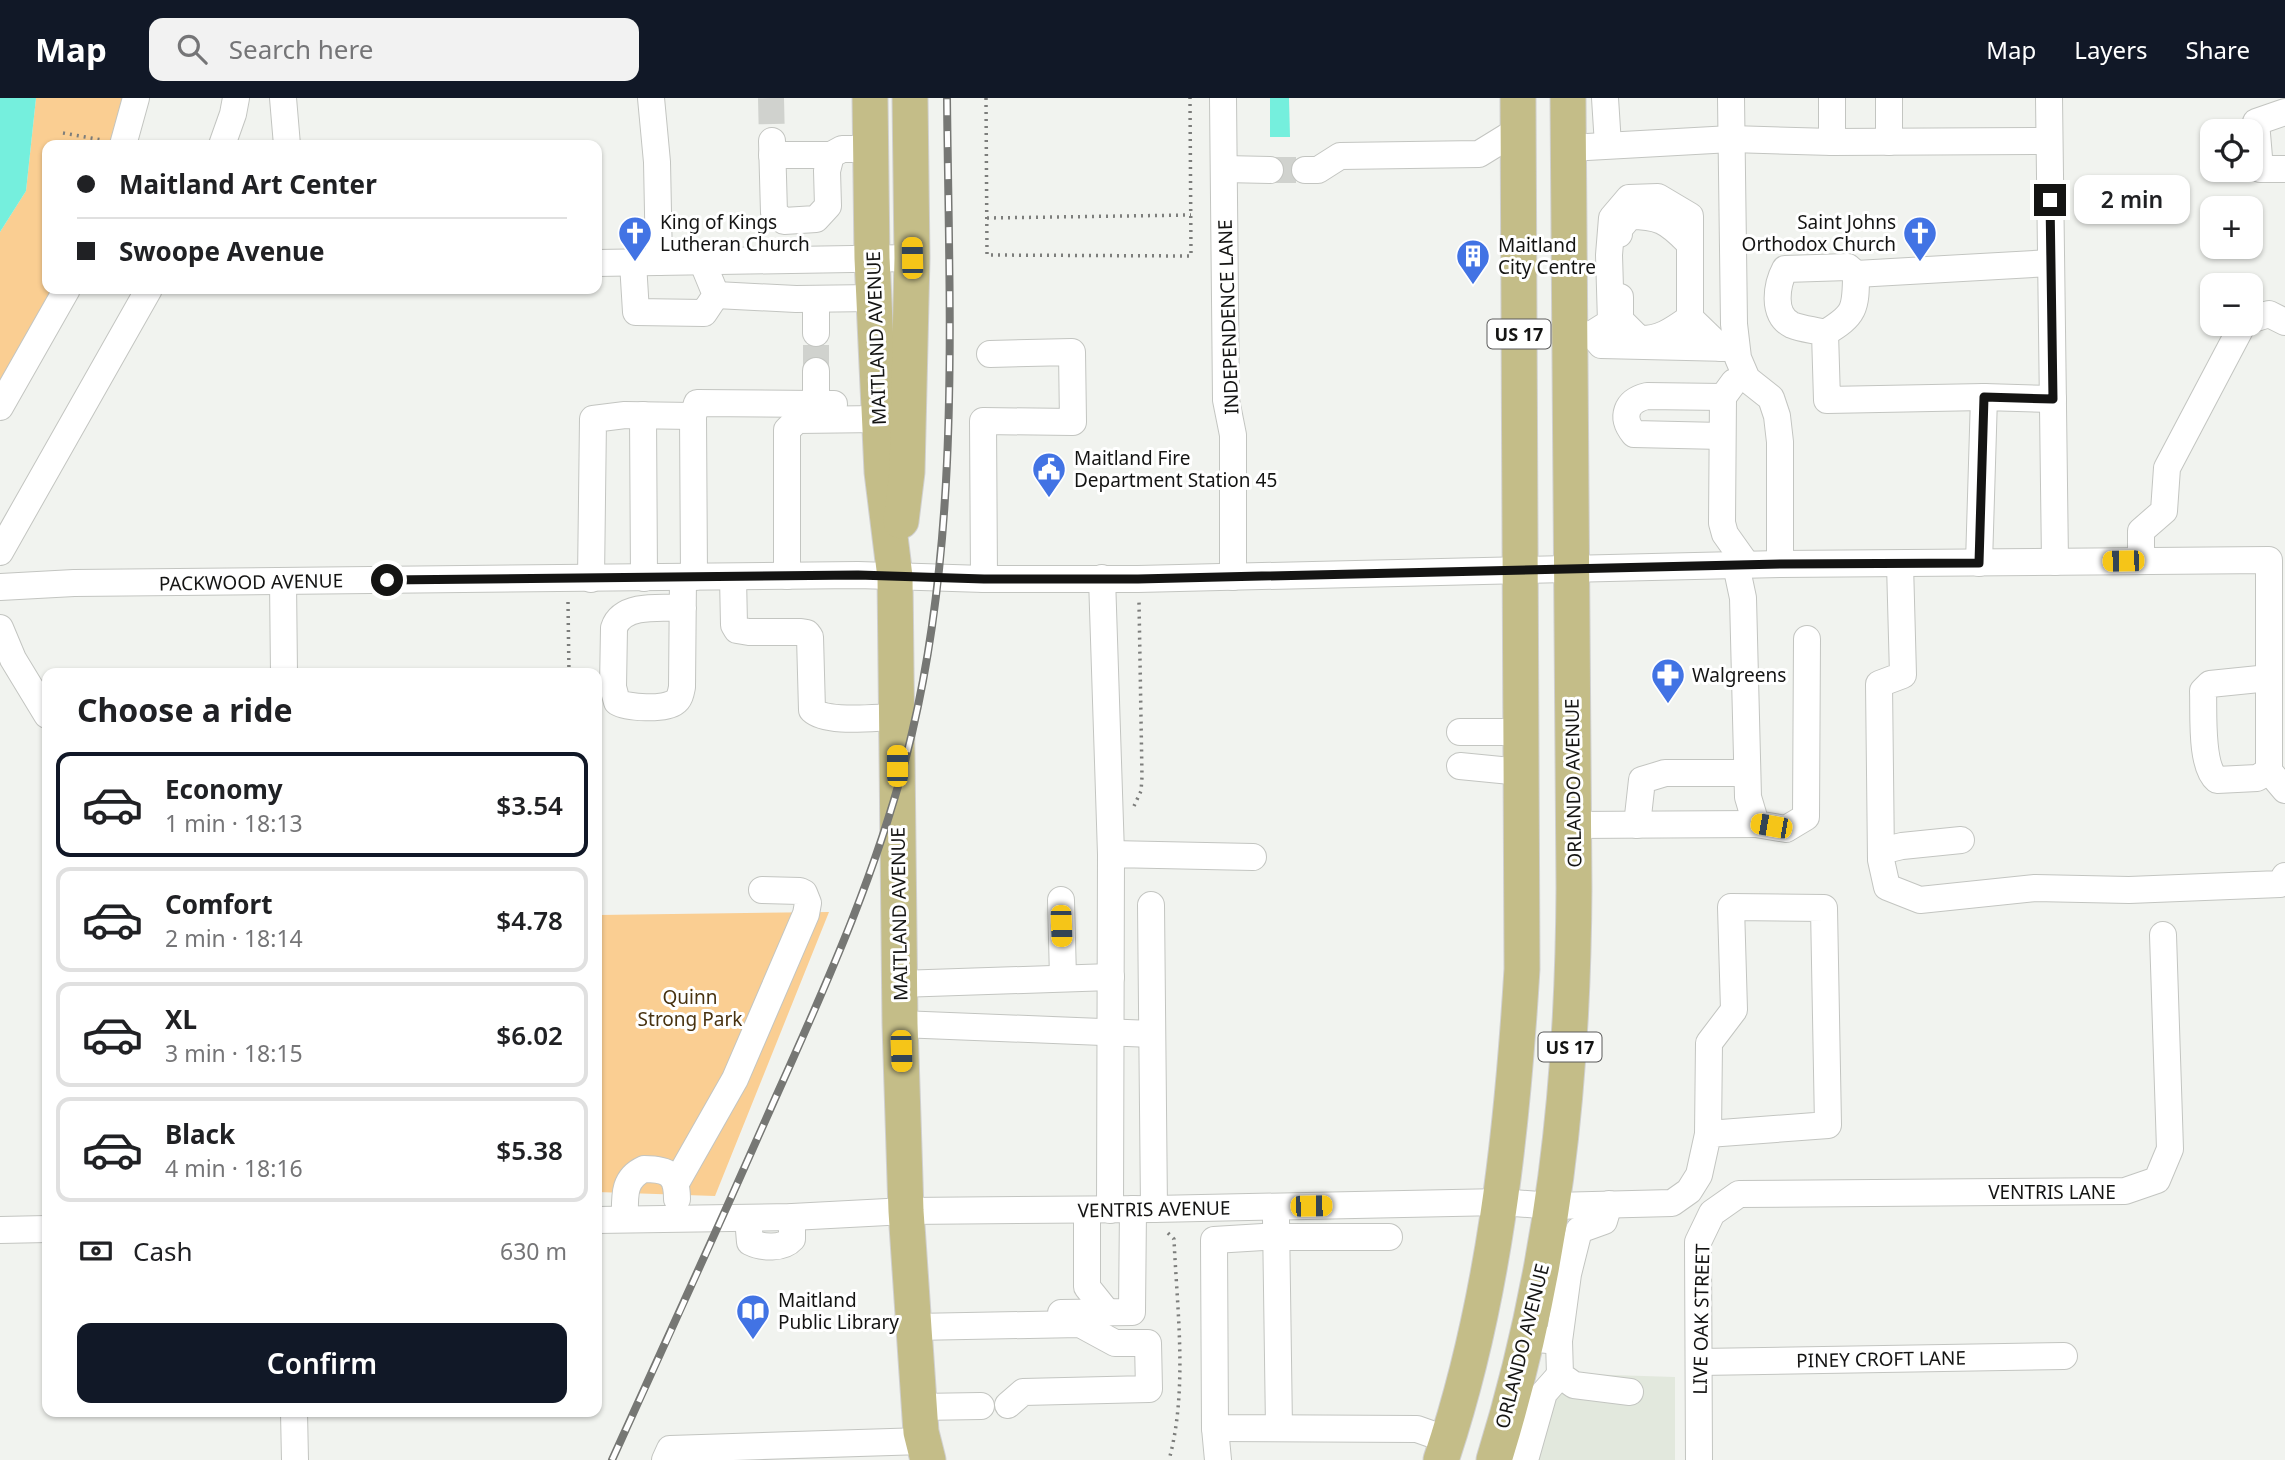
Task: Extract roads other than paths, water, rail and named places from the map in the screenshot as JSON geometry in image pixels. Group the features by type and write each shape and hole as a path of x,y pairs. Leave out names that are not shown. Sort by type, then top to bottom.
{"main road":[{"name":"MAITLAND AVENUE","path":"870,98 872,258 881,472 895,577 900,1024 906,1212 923,1436"},
{"name":"MAITLAND AVENUE","path":"895,577 907,472 912,258 910,98"},
{"name":"ORLANDO AVENUE","path":"1493,1460 1527,1399 1543,1339 1560,1223 1573,993 1570,569 1581,334 1568,98"},
{"name":"US 17","path":"1444,1450 1472,1349 1501,1202 1513,1108 1522,969 1518,114"}],"street":[{"path":"117,140 136,98"},
{"path":"224,140 236,98"},
{"path":"283,98 287,140"},
{"path":"651,98 657,162 646,262 636,312 704,313 716,295"},
{"name":"INDEPENDENCE LANE","path":"1223,98 1226,400 1233,435 1233,577"},
{"path":"1605,98 1608,145"},
{"path":"1731,98 1734,324 1733,355 1723,397 1722,523 1741,565 1748,797 1756,824"},
{"path":"1832,98 1832,142"},
{"path":"1889,98 1889,142"},
{"path":"2049,98 2055,562"},
{"path":"2285,112 2256,122 2260,169 2285,169"},
{"path":"1305,170 1318,170 1340,156 1479,154 1518,114"},
{"path":"1569,148 1731,139 1832,142 2049,141"},
{"path":"831,155 827,171 828,206 816,219 784,221 774,213 772,148 831,155 842,149 870,149"},
{"path":"1224,169 1270,170"},
{"path":"1581,334 1611,322 1609,255 1612,218 1629,198 1658,197 1690,216 1690,318 1733,355 1747,379 1770,398 1777,416 1780,442 1780,564"},
{"path":"1690,244 1669,222 1649,216 1630,216 1619,229 1620,320 1639,339 1653,340 1672,332 1690,318"},
{"path":"602,263 912,258"},
{"path":"702,261 716,295"},
{"path":"1856,274 1856,303 1844,322 1825,333 1789,324 1778,309 1778,282 1785,269 1848,267 1856,274 2051,263"},
{"path":"0,408 64,294"},
{"path":"0,552 146,294"},
{"path":"716,295 816,299 874,298"},
{"path":"816,299 816,333"},
{"path":"2263,316 2269,314 2285,321"},
{"path":"1825,333 1827,400 1984,397 2053,399"},
{"path":"1581,334 1601,345 1733,355"},
{"path":"2141,561 2141,531 2164,511 2167,468 2237,336"},
{"path":"984,579 983,421 1073,422 1072,352 990,354"},
{"path":"787,576 787,430 807,412 816,371"},
{"path":"1721,436 1634,433 1625,417 1628,406 1636,398 1723,397"},
{"path":"1979,563 1984,397"},
{"path":"683,608 688,578 693,416 697,403 807,412 879,410"},
{"path":"579,579 593,419 625,415 693,416"},
{"path":"643,415 643,578"},
{"path":"1698,566 1722,523"},
{"name":"PACKWOOD AVENUE","path":"0,587 74,583 858,575 984,579 1233,577 1780,564 2269,560 2269,678"},
{"path":"1900,564 1903,675 1879,684 1881,851 1887,887 1920,900 2035,888 2129,890 2280,884 2285,876"},
{"path":"733,577 734,625 737,629 749,632 801,632 810,637 813,710 818,715 831,718 897,717"},
{"path":"913,1320 1132,1312 1121,1210 1111,1034 1111,854 1102,578"},
{"path":"283,581 284,668"},
{"path":"0,628 13,659 42,707"},
{"path":"1573,825 1756,824 1786,829 1806,817 1807,639"},
{"path":"2269,678 2277,781 2257,778 2217,780 2211,775 2206,762 2203,691 2210,684 2269,678"},
{"path":"1460,732 1521,732"},
{"path":"1460,766 1521,772"},
{"path":"1637,825 1642,780 1665,773 1747,773"},
{"path":"1881,851 1961,840"},
{"path":"1111,854 1253,857"},
{"path":"677,1218 677,1183 735,1079 806,914 808,903 804,893 762,890"},
{"path":"1061,900 1063,978"},
{"path":"1107,1312 1087,1287 1121,1210 1152,1034 1151,905"},
{"path":"1731,907 1824,908 1828,1125 1708,1134 1709,1043 1734,1010 1731,907"},
{"name":"VENTRIS LANE","path":"1739,1194 2125,1191 2157,1180 2170,1149 2163,935"},
{"path":"900,984 1111,977"},
{"path":"900,1024 1152,1034"},
{"name":"VENTRIS AVENUE","path":"602,1220 1501,1202 1560,1223 1609,1205 1672,1203 1689,1191 1699,1175 1708,1134"},
{"path":"625,1219 625,1190 635,1173 643,1169 655,1169 665,1172 677,1183"},
{"name":"LIVE OAK STREET","path":"1699,1460 1698,1242 1712,1213 1739,1194"},
{"path":"1560,1223 1579,1230 1604,1221 1609,1205"},
{"path":"1275,1207 1279,1429"},
{"path":"1211,1208 1214,1240 1214,1428 1218,1460"},
{"path":"0,1230 42,1229"},
{"path":"1214,1240 1389,1237"},
{"path":"913,1320 1080,1324 1115,1342 1148,1342 1149,1389 1023,1392 1008,1405"},
{"path":"1543,1339 1560,1375 1573,1385 1630,1392"},
{"name":"PINEY CROFT LANE","path":"1699,1362 2064,1356"},
{"path":"1525,1460 1527,1399 1544,1393 1560,1375"},
{"path":"665,1460 670,1449 755,1453 923,1436 981,1406"},
{"path":"294,1417 295,1460"},
{"path":"1214,1428 1418,1429 1444,1450"}],"water":[{"path":"0,98 36,98 26,191 0,232"},
{"path":"1270,98 1289,98 1290,137 1270,137"}],"tunnel":[{"path":"771,98 772,141"},
{"path":"1270,170 1305,170"},
{"path":"816,333 816,371"}],"railway":[{"path":"612,1460 734,1191 852,920 885,828 912,733 928,655 945,497 950,337 947,98"}],"place":[{"name":"King of Kings Lutheran Church","path":"635,263"},
{"name":"Saint Johns Orthodox Church","path":"1920,263"},
{"name":"Maitland City Centre","path":"1473,286"},
{"name":"Maitland Fire Department Station 45","path":"1049,499"},
{"name":"Walgreens","path":"1668,705"},
{"name":"Maitland Public Library","path":"753,1341"}],"park label":[{"name":"Quinn Strong Park","path":"690,1008"}]}
